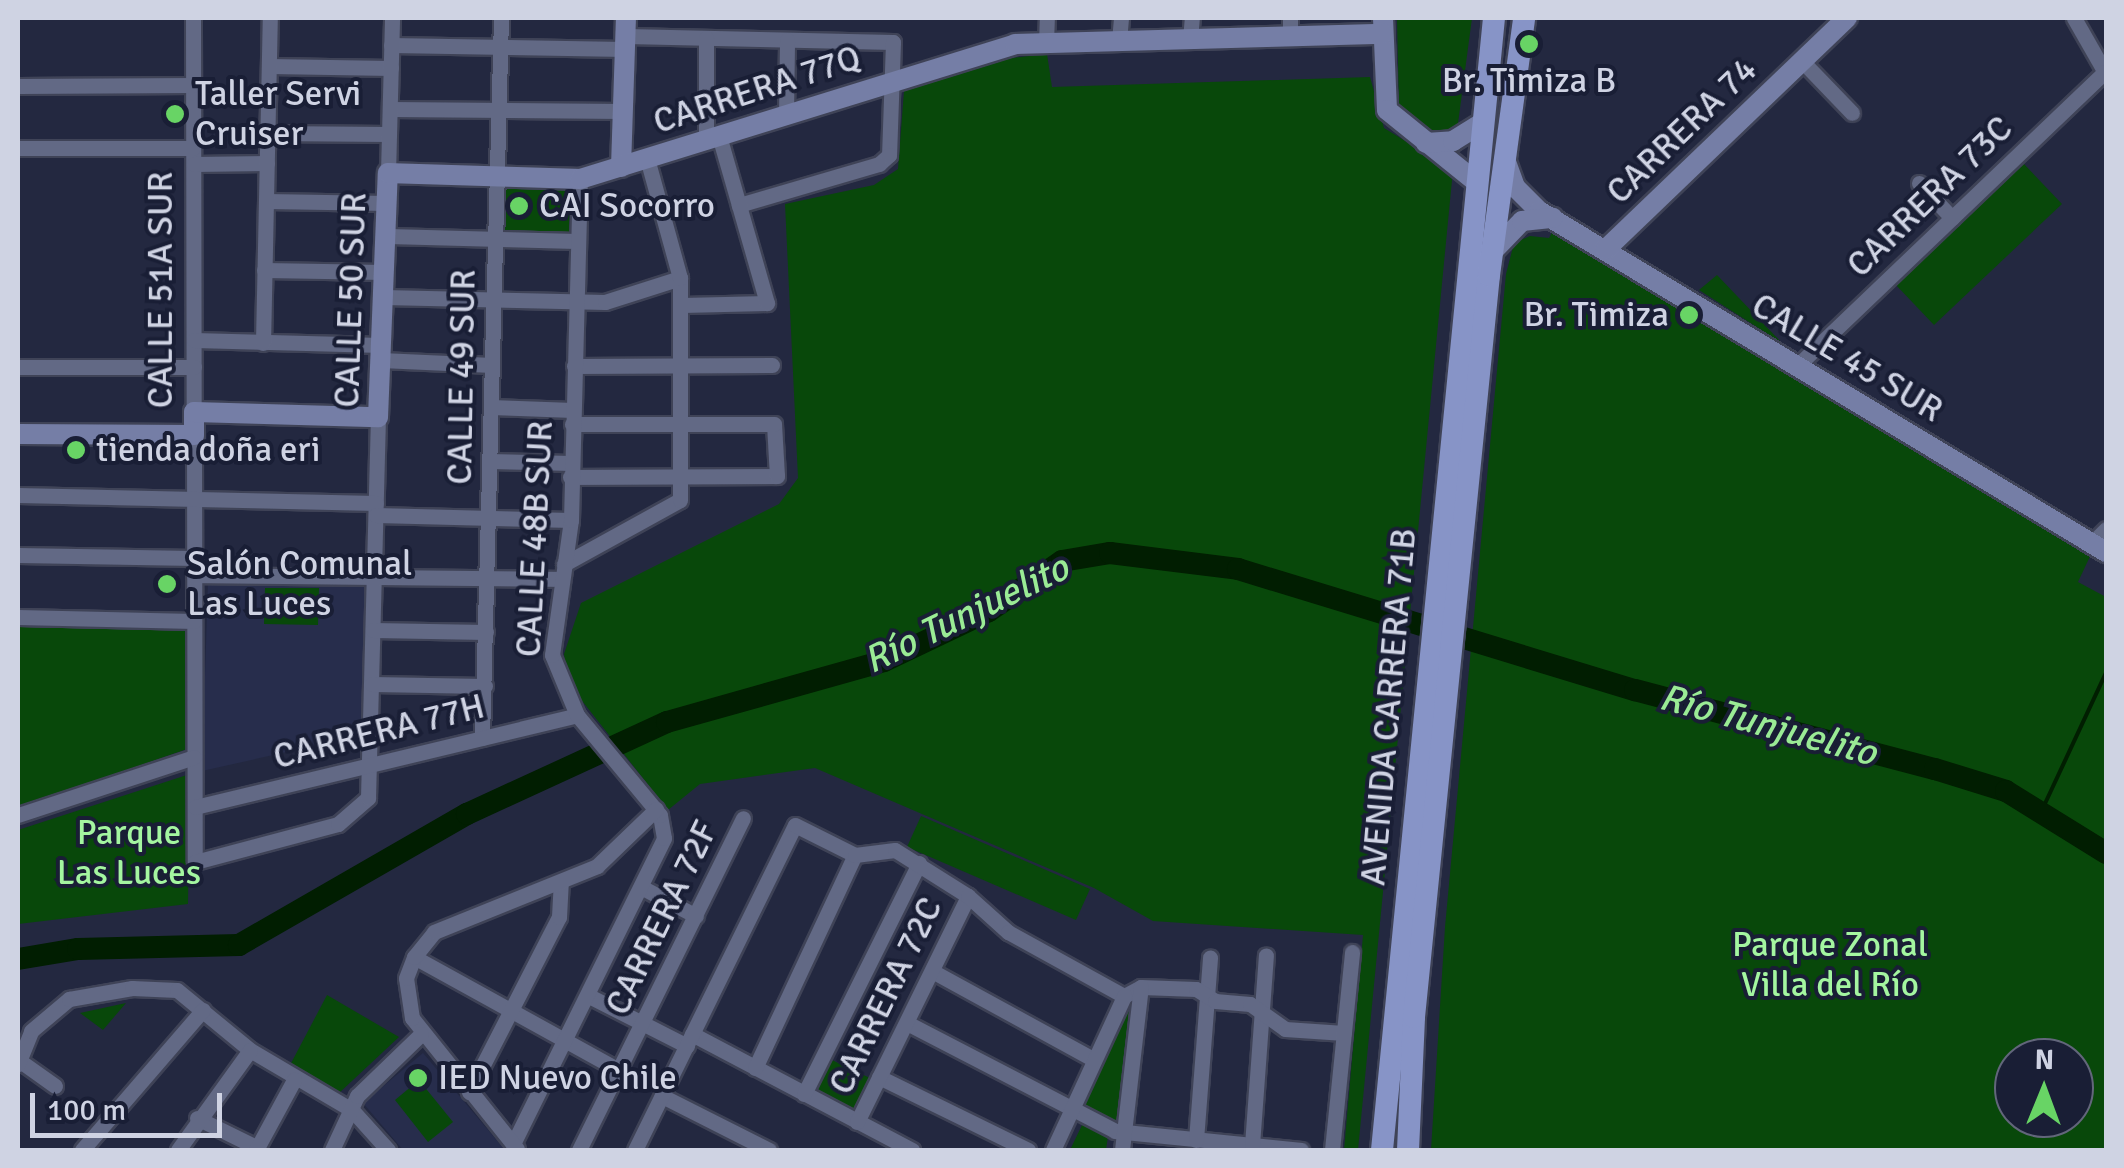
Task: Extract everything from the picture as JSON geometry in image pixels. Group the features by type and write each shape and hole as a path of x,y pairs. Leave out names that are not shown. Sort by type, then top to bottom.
{"main road":[{"path":"1482,266 1475,181 1494,18"},
{"path":"1482,266 1506,162 1524,18"},
{"name":"AVENIDA CARRERA 71B","path":"1382,1150 1413,927 1482,266"},
{"name":"AVENIDA CARRERA 71B","path":"1408,1150 1413,927"}],"street":[{"name":"CALLE 51A SUR","path":"194,18 194,862"},
{"path":"263,343 270,18"},
{"name":"CALLE 50 SUR","path":"194,862 347,820 368,798 392,18"},
{"name":"CALLE 49 SUR","path":"482,738 500,18"},
{"path":"1046,43 1048,18"},
{"path":"1119,41 1121,18"},
{"name":"CARRERA 74","path":"1606,249 1848,18"},
{"path":"2074,18 2106,73"},
{"path":"1383,26 1387,110 1475,181"},
{"name":"CARRERA 77Q","path":"388,173 580,179 1004,46 1119,41 1191,28 1383,26"},
{"path":"391,45 500,48 626,34 893,42 890,155 879,164 739,204"},
{"path":"622,166 626,34"},
{"path":"682,305 767,304 739,204 712,138 706,38"},
{"path":"786,114 787,40"},
{"path":"1802,60 1852,114"},
{"path":"269,66 391,68"},
{"name":"CARRERA 73C","path":"1797,366 2106,73"},
{"path":"18,86 194,84"},
{"path":"390,109 623,111"},
{"path":"1426,143 1454,141 1484,122"},
{"path":"268,133 389,134"},
{"path":"18,148 267,163"},
{"path":"18,556 374,577 487,578 563,571 680,500 680,278 647,158"},
{"name":"CALLE 45 SUR","path":"1506,162 1526,200 1797,366 2101,541"},
{"name":"CALLE 48B SUR","path":"580,179 570,470 572,520 552,655 577,715 656,809"},
{"path":"1918,184 1952,218"},
{"path":"266,202 387,203"},
{"path":"1482,266 1496,240 1522,222 1555,218"},
{"path":"386,236 578,241"},
{"path":"264,270 384,272"},
{"path":"383,298 604,302 680,278"},
{"path":"194,340 381,352 492,365"},
{"path":"574,366 772,366"},
{"path":"18,367 194,367"},
{"path":"490,461 680,478 775,480 774,424 681,424 491,407"},
{"path":"194,412 378,416"},
{"path":"18,434 194,435"},
{"path":"18,495 194,499 572,520"},
{"path":"18,618 194,621"},
{"path":"374,630 486,632"},
{"path":"372,684 485,686"},
{"name":"CARRERA 77H","path":"195,807 577,715"},
{"path":"18,815 194,757"},
{"path":"656,809 664,838 515,1148 421,1034 406,1002 414,956 434,932 561,882 613,854 656,809"},
{"name":"CARRERA 72F","path":"579,1150 622,1072 744,818"},
{"path":"641,1148 662,1096 795,824 855,855 896,850 968,896 1008,932 1124,996"},
{"path":"755,1068 855,855"},
{"path":"804,1094 919,863"},
{"path":"469,1092 560,917 561,882"},
{"path":"641,887 696,916"},
{"name":"CARRERA 72C","path":"857,1122 968,896"},
{"path":"1332,1150 1352,952"},
{"path":"414,956 622,1072"},
{"path":"1252,1146 1266,956"},
{"path":"1196,1140 1210,958"},
{"path":"932,971 1091,1058"},
{"path":"55,1086 19,1062 32,1032 70,998 162,987 203,1010 250,1050 294,1080 352,1110 388,1150"},
{"path":"1122,1150 1141,987"},
{"path":"1053,1150 1091,1058 1124,996 1141,987 1196,989 1207,996 1250,1004 1285,1029 1344,1033"},
{"path":"589,996 645,1024 755,1068 857,1122 880,1143 912,1150"},
{"path":"82,1150 203,1010"},
{"path":"907,1023 1124,1132 1302,1150"},
{"path":"332,1150 356,1096 421,1034"},
{"path":"178,1150 197,1118 250,1050"},
{"path":"879,1077 1028,1150"},
{"path":"197,1118 257,1149 294,1080"},
{"path":"662,1096 769,1150"}],"shaded area":[{"path":"208,583 367,584 363,735 202,771"},
{"name":"IED Nuevo Chile","path":"423,1053 505,1150 403,1150 363,1103"}],"green space":[{"path":"1397,18 1472,18 1457,131 1434,134 1399,106"},
{"path":"1047,54 1052,87 1370,77 1384,128 1453,170 1358,1150 1344,1150 1363,935 1153,921 1094,888 815,768 700,784 668,810 568,683 564,654 581,603 779,504 798,478 785,204 874,185 898,169 904,91 995,60"},
{"path":"2023,163 2062,204 1934,325 1895,284"},
{"path":"506,185 570,187 569,233 505,231"},
{"name":"Parque Zonal Villa del Río","path":"1555,227 2093,550 2078,582 2106,597 2106,1150 1431,1150 1445,927 1506,274 1514,243 1530,236 1549,238"},
{"path":"1717,275 1782,343 1699,290"},
{"path":"265,588 319,588 318,625 264,624"},
{"path":"18,625 191,629 187,749 18,808"},
{"name":"Parque Las Luces","path":"190,774 188,904 18,924 18,830"},
{"path":"921,816 1090,889 1076,920 907,847"},
{"path":"327,995 399,1037 338,1094 289,1067"},
{"path":"126,1003 103,1030 80,1013"},
{"path":"1126,1006 1132,1007 1117,1125 1073,1102"},
{"path":"832,1060 872,1079 854,1116 814,1097"},
{"path":"419,1080 453,1122 428,1142 395,1100"},
{"path":"1083,1123 1108,1136 1106,1150 1070,1150"}],"waterway":[{"name":"Río Tunjuelito","path":"18,959 78,949 239,945 467,814 667,722 884,661 989,611 1062,561 1110,553 1238,569 1635,690 1935,769 2006,791 2106,853"},
{"path":"2042,810 2106,673"}],"place":[{"name":"Br. Timiza B","path":"1529,44"},
{"name":"Taller Servi Cruiser","path":"175,114"},
{"name":"CAI Socorro","path":"519,206"},
{"name":"Br. Timiza","path":"1689,315"},
{"name":"tienda doña eri","path":"76,450"},
{"name":"Salón Comunal Las Luces","path":"167,584"},
{"name":"IED Nuevo Chile","path":"418,1078"}]}
